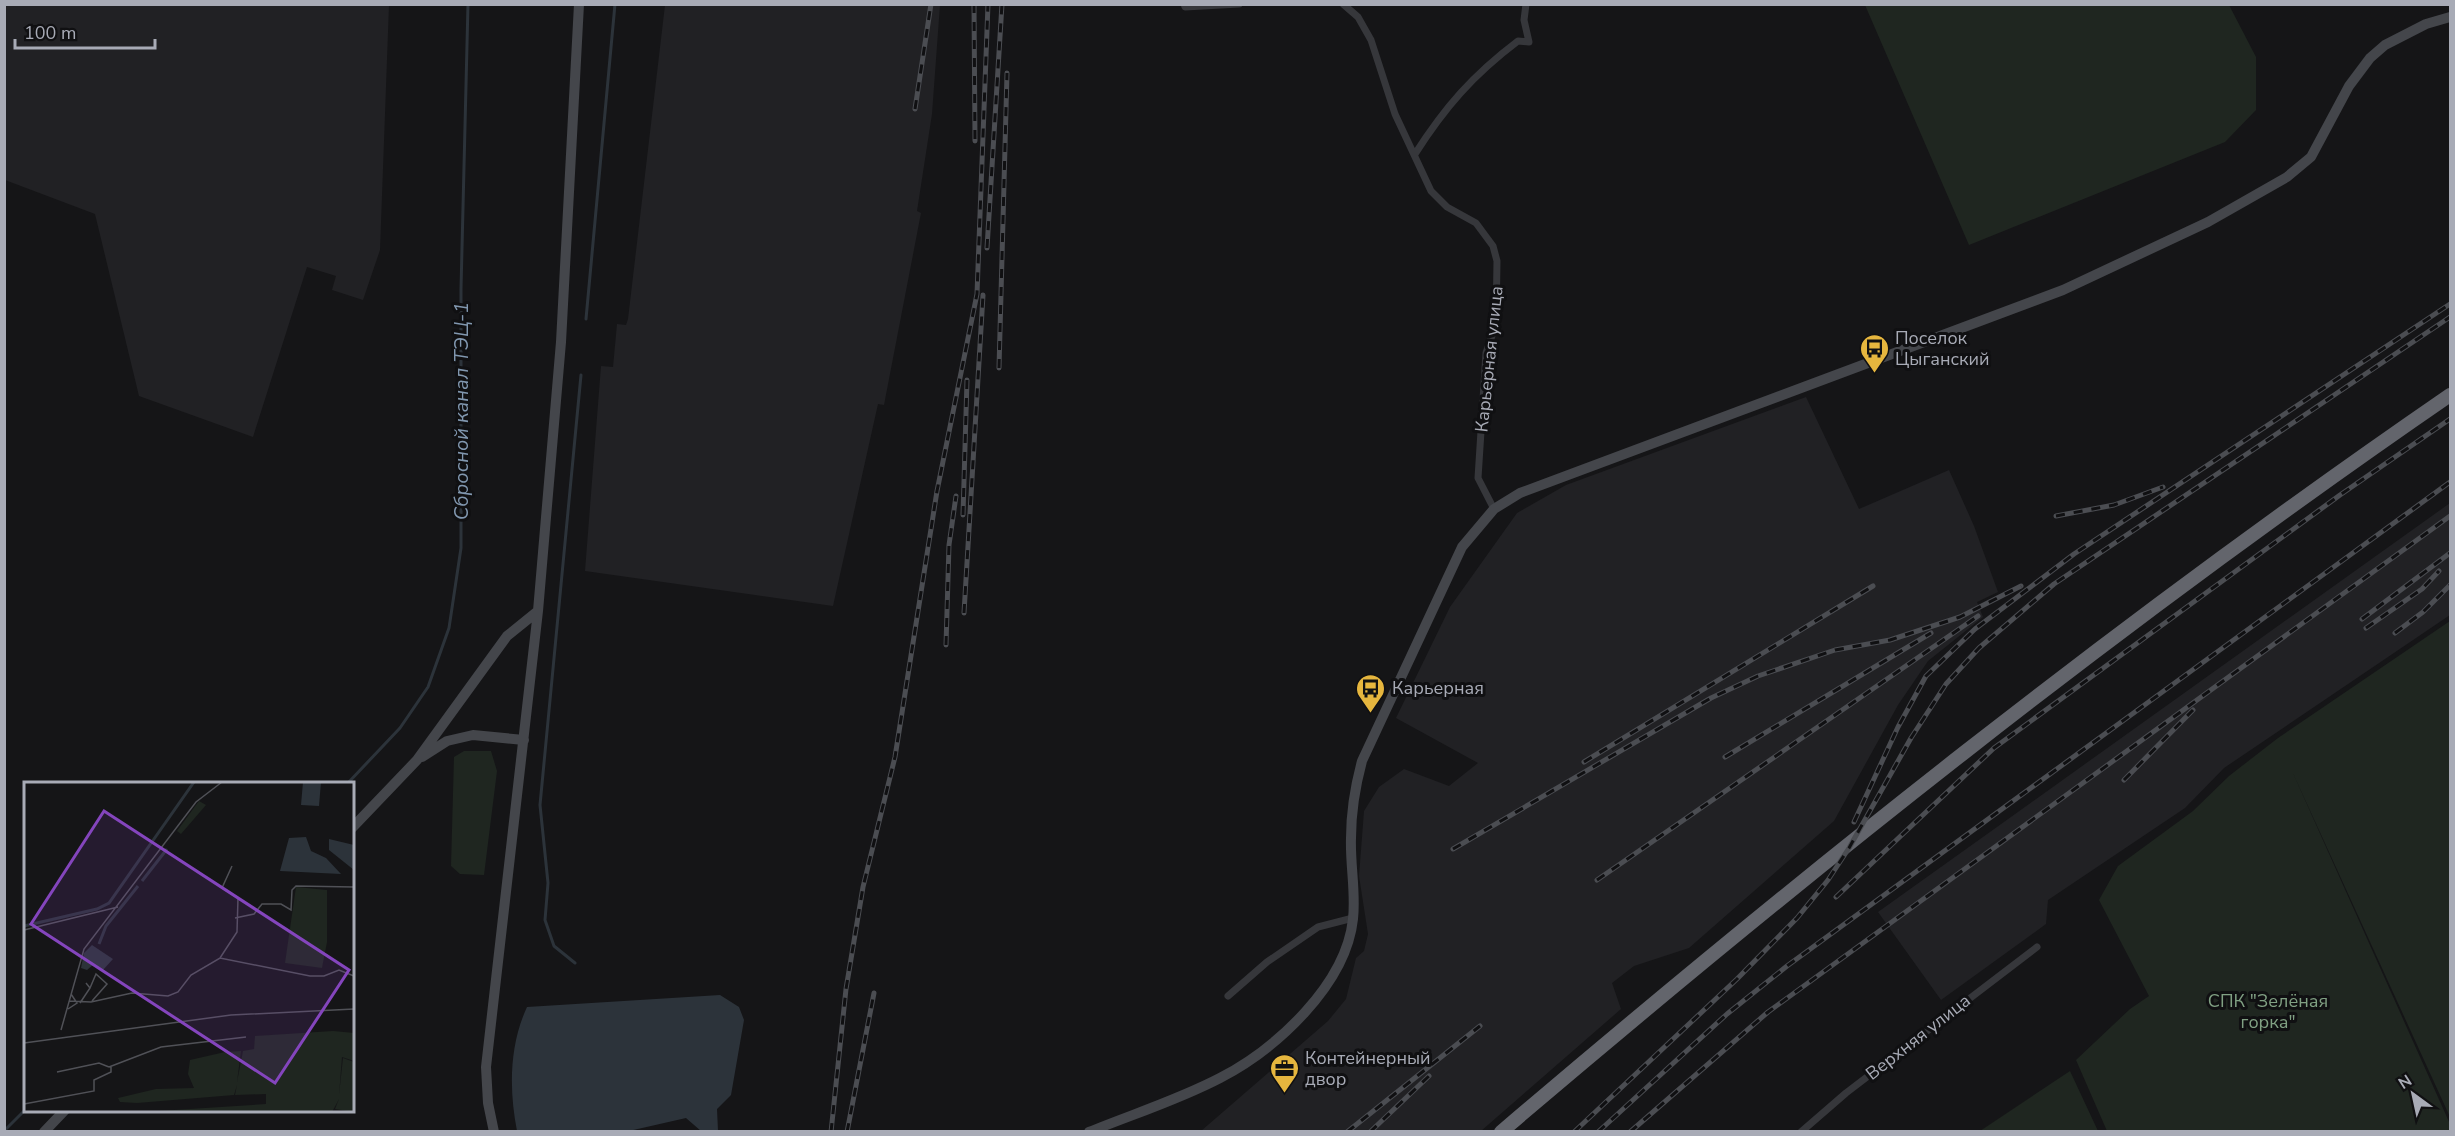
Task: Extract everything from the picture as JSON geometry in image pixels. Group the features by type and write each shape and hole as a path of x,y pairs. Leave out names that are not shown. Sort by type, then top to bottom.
{"highway":[{"path":"1501,1131 1828,858 2259,528 2451,395"}],"street":[{"path":"494,1131 488,1103 486,1067 538,611 561,342 579,4"},
{"path":"1184,4 1185,7 1239,4"},
{"name":"Карьерная улица","path":"1344,4 1358,17 1371,40 1395,114 1435,197 1447,207 1476,223 1493,246 1497,261 1496,324 1486,353 1478,478 1494,509"},
{"path":"1415,154 1440,115 1474,76 1518,41 1529,42 1524,20 1526,4"},
{"path":"1089,1131 1178,1098 1222,1077 1265,1047 1299,1019 1329,982 1349,946 1353,918 1352,798 1362,761 1462,547 1494,509 1520,493 2063,290 2208,222 2287,177 2311,157 2349,86 2370,58 2385,45 2426,24 2451,17"},
{"path":"354,826 417,760 507,636 538,611"},
{"path":"417,760 447,741 473,735 524,740"},
{"path":"1228,996 1267,962 1318,927 1353,918"},
{"name":"Верхняя улица","path":"1801,1131 1845,1093 2037,947"},
{"path":"44,1131 63,1112"}],"shaded area":[{"path":"4,5 389,5 380,250 363,300 332,290 336,276 307,267 253,437 139,396 95,214 5,180"},
{"path":"665,5 940,5 932,114 917,211 921,213 884,405 878,404 833,606 585,571 601,366 613,367 617,324 626,325 628,319"},
{"path":"1806,397 1859,509 1949,470 1974,526 1998,592 1977,602 1983,617 1928,661 1898,705 1834,821 1689,948 1634,966 1612,983 1621,1009 1481,1131 1201,1131 1328,1021 1346,999 1356,958 1364,951 1368,934 1359,876 1364,811 1379,787 1404,769 1449,786 1478,763 1396,718 1450,607 1517,513 1566,485"},
{"path":"2450,503 2450,615 2224,768 2185,808 2048,900 2046,924 1941,1000 1878,912"},
{"path":"720,995 739,1007 744,1020 731,1095 717,1109 718,1131 701,1131 686,1118 629,1131 517,1131 512,1068 517,1037 527,1007"}],"green space":[{"path":"1865,5 2229,5 2256,57 2256,110 2225,142 1969,245"},
{"name":"СПК \"Зелёная горка\"","path":"2450,621 2450,1117 2292,771 2450,1124 2450,1131 2107,1131 2076,1060 2130,1009 2149,996 2099,900 2118,866 2193,811 2229,776 2278,738"},
{"path":"464,751 491,751 497,771 484,875 460,874 451,866 454,757"},
{"path":"2070,1071 2098,1131 1980,1131"}],"waterway":[{"name":"Сбросной канал ТЭЦ-1","path":"349,782 400,728 428,687 449,628 461,548 461,289 468,4"},
{"path":"586,319 615,4"},
{"path":"575,963 554,946 545,920 548,883 540,805 581,375"},
{"name":"Сбросной канал ТЭЦ-1","path":"4,1131 24,1111"}],"railway":[{"path":"915,109 931,4"},
{"path":"974,4 975,141"},
{"path":"831,1132 846,989 863,887 895,757 937,491 977,294 988,4"},
{"path":"987,248 1002,4"},
{"path":"999,368 1007,73"},
{"path":"964,613 983,295"},
{"path":"1854,822 1898,727 1926,676 1975,629 2074,554 2450,304"},
{"path":"1574,1132 1737,979 1797,918 1828,880 1849,848 1911,738 1946,684 1979,648 2054,584 2450,317"},
{"path":"963,515 967,380"},
{"path":"1836,897 1994,748 2340,495 2450,419"},
{"path":"1598,1132 1727,1014 1787,966 2450,482"},
{"path":"2056,516 2114,505 2163,487"},
{"path":"946,645 949,545 956,496"},
{"path":"1630,1132 1768,1012 2450,516"},
{"path":"2362,619 2450,553"},
{"path":"2366,628 2422,589 2439,571"},
{"path":"2395,633 2423,612 2450,585"},
{"path":"1584,762 1873,586"},
{"path":"1453,849 1711,698 1758,676 1835,650 1890,640 1960,617 2021,586"},
{"path":"1597,880 1978,616"},
{"path":"1725,757 1931,633"},
{"path":"2124,780 2193,710"},
{"path":"847,1132 874,993"},
{"path":"1347,1132 1480,1026"},
{"path":"1370,1132 1429,1076"}],"place":[{"name":"Поселок Цыганский","path":"1874,374"},
{"name":"Карьерная","path":"1371,714"},
{"name":"Контейнерный двор","path":"1284,1094"}]}
